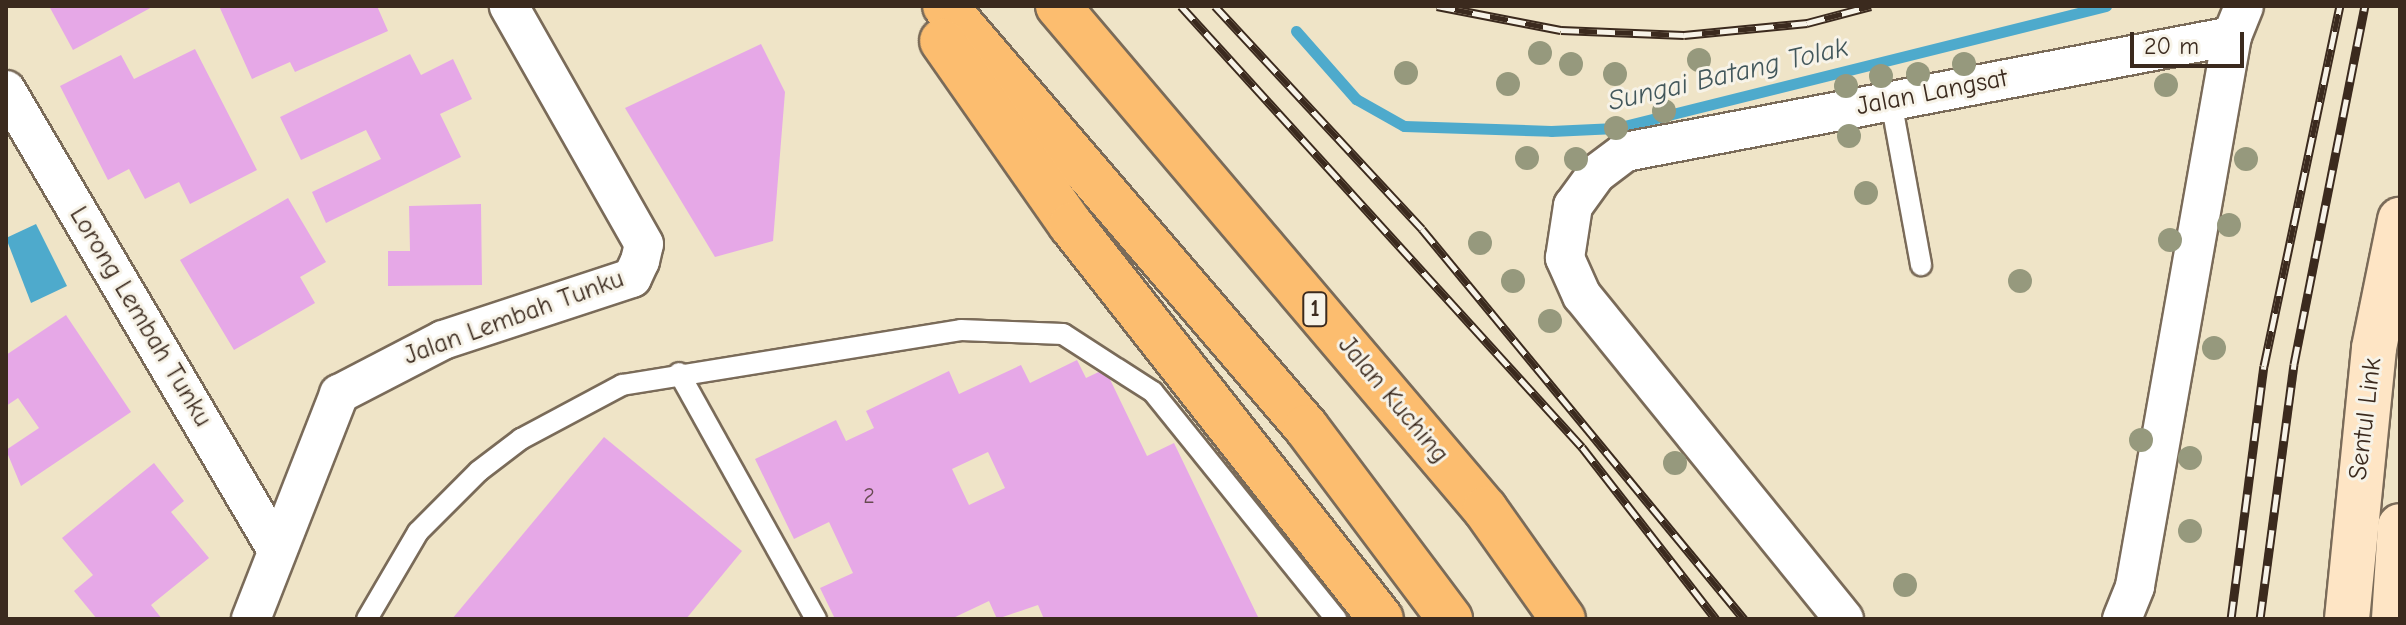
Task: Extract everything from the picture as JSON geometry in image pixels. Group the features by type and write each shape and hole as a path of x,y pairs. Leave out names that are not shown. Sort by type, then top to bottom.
{"highway":[{"path":"918,6 1071,225 1381,619"},
{"path":"945,6 1306,427 1450,619"},
{"name":"Jalan Kuching","path":"1058,6 1485,509 1563,619"}],"main road":[{"name":"Sentul Link","path":"2347,619 2374,348 2400,220"},
{"path":"2394,619 2400,526"}],"street":[{"name":"Jalan Lembah Tunku","path":"251,619 274,545 339,394 356,379 443,340 632,278 640,261 644,244 509,6"},
{"name":"Jalan Langsat","path":"1844,619 1582,296 1565,258 1566,233 1573,206 1596,174 1625,152 1891,101 2238,21 2135,586 2122,619"},
{"name":"Lorong Lembah Tunku","path":"6,90 274,545"}],"lane":[{"path":"1891,101 1921,265"},
{"path":"367,619 418,532 479,471 622,385 679,373 961,330 1063,334 1153,392 1336,619"},
{"path":"679,373 816,619"}],"water":[{"path":"36,224 67,286 31,303 6,238"}],"building":[{"path":"49,6 154,6 73,50"},
{"path":"219,6 377,6 388,31 295,72 290,62 252,79"},
{"path":"761,44 785,92 773,241 715,257 625,108"},
{"path":"195,49 257,170 190,204 179,182 145,199 129,169 108,180 60,86 121,55 134,79"},
{"path":"410,54 421,75 453,59 472,99 440,114 461,157 326,223 312,192 381,159 366,130 301,160 280,117"},
{"path":"288,198 326,262 300,277 315,303 234,350 180,260"},
{"path":"481,204 482,285 388,286 388,251 410,251 409,206"},
{"path":"66,315 131,412 21,486 6,450 39,428 18,398 6,406 6,355"},
{"path":"1077,360 1086,378 1105,369 1147,456 1174,443 1259,619 1044,619 1038,605 997,619 989,601 951,619 835,619 820,588 853,573 829,522 794,539 755,459 836,420 846,441 874,428 866,411 949,371 959,394 1021,365 1030,383","holes":["988,452 1005,488 969,505 952,469"]},
{"path":"604,437 742,551 686,619 452,619"},
{"path":"154,463 184,501 171,512 209,558 151,605 162,619 97,619 74,591 93,575 62,538"}],"waterway":[{"name":"Sungai Batang Tolak","path":"1296,31 1356,99 1404,126 1551,131 1616,128 2106,6"}],"railway":[{"path":"1181,6 1582,447 1716,619"},
{"path":"1215,6 1422,229 1744,619"},
{"path":"1437,6 1561,30 1684,35 1807,23 1871,6"},
{"path":"2231,619 2264,366 2340,6"},
{"path":"2260,619 2294,364 2365,6"}]}
